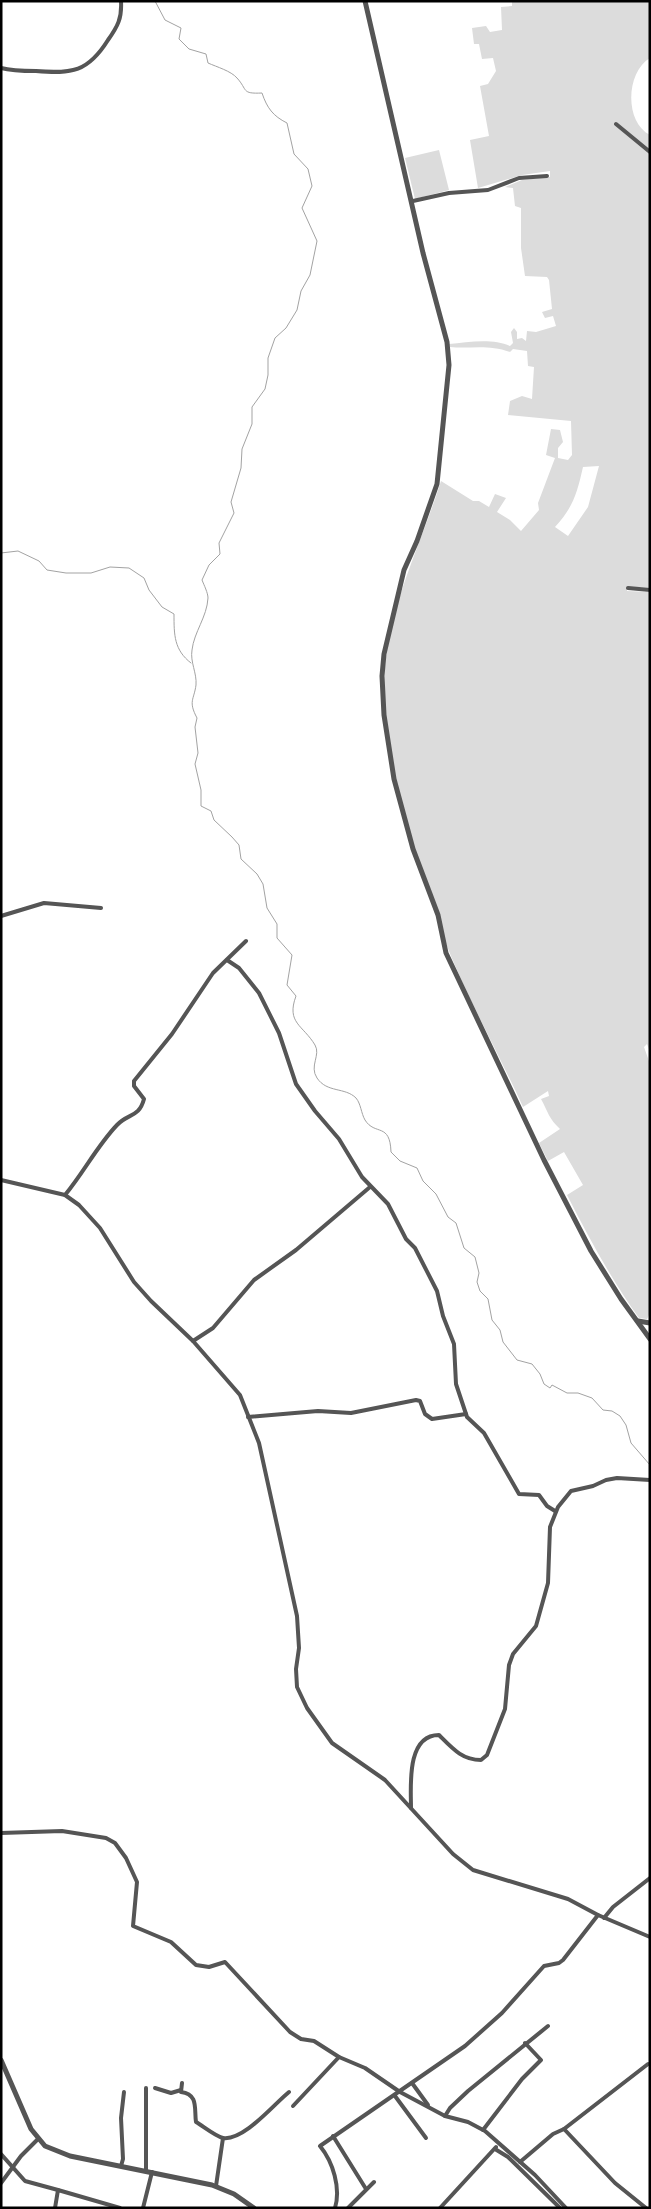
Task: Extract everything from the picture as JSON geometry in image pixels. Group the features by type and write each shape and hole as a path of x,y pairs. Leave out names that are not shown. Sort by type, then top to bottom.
{"street":[{"path":"1,68 56,73 81,69 97,57 120,23 122,15 121,1"},
{"path":"365,1 413,201 423,253 447,342 449,365 437,484 404,570 384,654 382,697 394,778 410,839 438,915 450,960 544,1160 591,1251 650,1338"},
{"path":"616,124 650,152"},
{"path":"413,201 448,193 488,190 519,178 547,176"},
{"path":"628,588 650,590"},
{"path":"1,916 44,903 101,908"},
{"path":"66,1195 107,1136 123,1119 134,1116 139,1111 144,1099 134,1086 134,1081 172,1034 206,982 246,941"},
{"path":"227,960 239,968 260,992 279,1033 296,1084 339,1139 370,1188 388,1204 406,1239 416,1248 437,1292 443,1316 454,1344 456,1384 466,1414 484,1433 519,1494 539,1495 548,1506 556,1511"},
{"path":"1,1180 66,1195 89,1214 134,1282 193,1341 240,1395 259,1443 297,1616 300,1648 296,1678 301,1696 320,1728 332,1743 385,1780 453,1854 473,1870 555,1894 650,1938"},
{"path":"193,1341 212,1328 254,1280 296,1250 370,1188"},
{"path":"638,1321 650,1323"},
{"path":"248,1417 318,1410 351,1413 416,1400 420,1401 425,1414 432,1419 466,1414"},
{"path":"411,1808 413,1763 418,1748 430,1737 439,1735 459,1754 468,1759 480,1760 487,1755 505,1709 513,1654 536,1626 545,1592 550,1528 556,1511 568,1493 575,1489 594,1486 613,1478 650,1480"},
{"path":"1,1833 62,1831 106,1838 115,1843 126,1858 137,1882 133,1926 171,1942 196,1965 209,1967 221,1962 229,1965 290,2032 301,2038 314,2041 339,2057 365,2068 400,2092 445,2116 468,2122 483,2130 520,2162 566,2208"},
{"path":"604,1918 613,1907 650,1878"},
{"path":"335,2208 338,2196 336,2182 320,2146 465,2046 491,2023 544,1966 561,1962 598,1915"},
{"path":"445,2116 450,2108 525,2043 548,2026"},
{"path":"483,2130 522,2079 541,2060 525,2043"},
{"path":"293,2106 339,2057"},
{"path":"1,2060 31,2129 38,2139 55,2152 216,2186 234,2194 254,2208"},
{"path":"520,2162 554,2134 564,2129 648,2064"},
{"path":"181,2090 182,2083"},
{"path":"412,2083 429,2107"},
{"path":"143,2208 149,2172 146,2088"},
{"path":"155,2088 171,2093 181,2090"},
{"path":"181,2090 194,2098 196,2122 223,2138 237,2136 246,2130 289,2092"},
{"path":"121,2166 123,2160 121,2118 124,2092"},
{"path":"395,2096 426,2138"},
{"path":"564,2129 615,2183 646,2208"},
{"path":"333,2136 366,2189"},
{"path":"216,2186 223,2138"},
{"path":"1,2183 38,2139"},
{"path":"440,2208 499,2144"},
{"path":"495,2149 508,2157 560,2208"},
{"path":"1,2154 30,2183 40,2184 120,2208"},
{"path":"348,2208 374,2182"},
{"path":"56,2208 58,2190"}],"shaded area":[{"path":"512,1 650,1 650,58 636,74 631,97 632,109 636,119 642,129 650,135 650,588 627,587 627,591 650,592 650,1052 647,1044 644,1047 650,1064 650,1313 647,1319 639,1318 619,1288 592,1243 567,1195 583,1185 564,1152 548,1161 539,1143 560,1129 551,1119 541,1099 549,1096 548,1091 523,1107 461,979 433,907 407,821 389,746 384,687 388,644 400,596 441,481 473,501 479,501 489,507 495,494 506,498 497,512 510,520 521,531 539,510 538,503 555,458 546,455 551,429 560,430 563,442 558,448 558,458 568,460 572,455 571,421 508,415 510,401 522,396 532,399 534,367 528,366 527,351 513,349 510,352 487,347 450,347 449,344 488,341 510,346 513,343 511,332 514,328 517,332 517,339 522,338 526,341 527,331 536,332 556,326 553,316 545,318 542,312 552,309 549,280 547,277 525,276 521,248 521,208 515,206 513,188 505,187 522,180 550,177 550,171 522,175 478,188 470,140 489,136 480,86 488,84 496,71 493,58 482,59 479,44 474,44 472,28 486,26 490,32 502,30 501,7 512,6","holes":["599,466 588,507 568,536 555,527 567,512 574,499 583,467"]},
{"path":"439,150 449,190 415,199 405,158"}],"waterway":[{"path":"155,1 165,20 181,28 179,39 189,49 206,54 208,63 228,71 248,92 262,93 271,111 287,123 294,154 308,169 312,186 302,208 317,241 310,275 301,291 297,310 286,328 275,338 268,358 268,375 265,389 252,407 252,424 242,449 241,468 231,502 234,513 219,543 220,554 209,565 202,580 208,596 207,605 193,643 192,654 196,681 192,704 197,718 195,727 198,753 195,764 201,790 201,806 211,811 214,820 239,845 241,859 257,874 263,884 267,908 277,924 277,938 292,955 287,985 296,996 293,1005 294,1018 315,1045 317,1053 314,1069 317,1078 326,1086 347,1092 356,1098 369,1125 385,1133 388,1137 391,1152 400,1161 417,1168 423,1181 436,1194 448,1217 456,1223 464,1248 475,1257 479,1273 477,1282 480,1291 488,1299 492,1320 500,1330 503,1342 517,1360 532,1364 540,1374 544,1384 550,1388 552,1385 567,1393 578,1393 592,1398 603,1410 612,1411 620,1416 626,1425 631,1443 650,1465"},
{"path":"1,553 18,551 39,561 47,570 66,573 91,573 110,567 129,568 144,578 149,590 162,607 174,614 174,629 178,647 185,658 191,663"}]}
